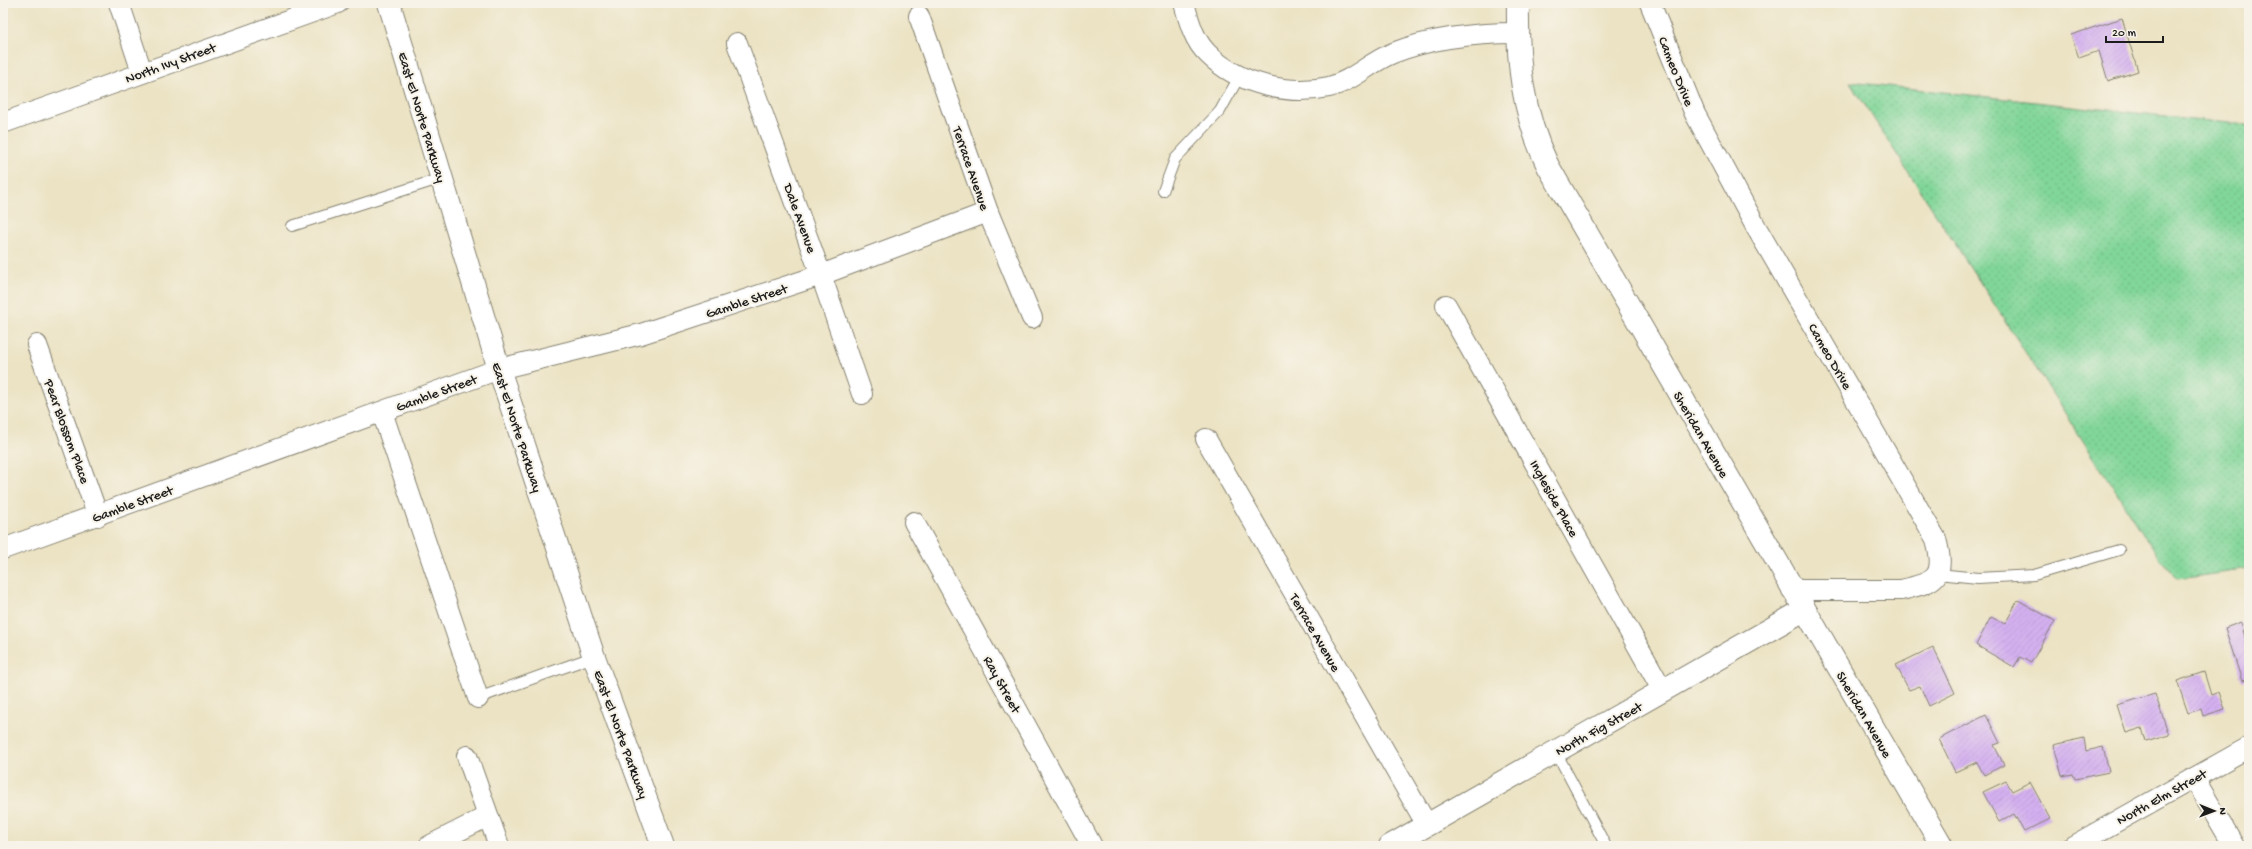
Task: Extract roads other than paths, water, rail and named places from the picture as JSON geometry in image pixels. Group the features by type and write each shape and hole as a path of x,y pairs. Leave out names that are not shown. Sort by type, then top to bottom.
{"street":[{"path":"119,3 142,72"},
{"name":"North Ivy Street","path":"3,123 338,3"},
{"name":"East El Norte Parkway","path":"389,3 498,369 593,657 663,846"},
{"path":"1184,3 1191,30 1207,54 1239,77 1280,90 1328,87 1353,77 1392,53 1433,42 1492,33 1518,33"},
{"name":"Sheridan Avenue","path":"1518,3 1518,33 1524,103 1537,144 1565,199 1942,846"},
{"name":"Cameo Drive","path":"1650,3 1695,114 1756,227 1936,539 1940,555 1938,574"},
{"name":"Terrace Avenue","path":"919,16 988,212 1032,318"},
{"name":"Dale Avenue","path":"737,44 821,275 862,394"},
{"name":"Gamble Street","path":"3,549 98,516 498,369 641,334 821,275 988,212"},
{"name":"Ingleside Place","path":"1446,305 1663,691"},
{"name":"Pear Blossom Place","path":"37,345 98,516"},
{"path":"382,412 478,698"},
{"name":"Terrace Avenue","path":"1206,439 1426,825"},
{"name":"Ray Street","path":"914,522 1092,846"},
{"path":"1792,590 1902,590 1930,583 1938,574"},
{"name":"North Fig Street","path":"1390,846 1804,610"},
{"name":"North Elm Street","path":"2073,846 2249,747"},
{"path":"467,756 498,846"},
{"path":"2194,778 2234,846"},
{"path":"429,846 488,816"}],"lane":[{"path":"1163,191 1175,159 1220,111 1239,77"},
{"path":"292,226 442,178"},
{"path":"1938,574 1978,578 2034,575 2119,550"},
{"path":"478,698 593,657"},
{"path":"1556,752 1606,846"}]}
